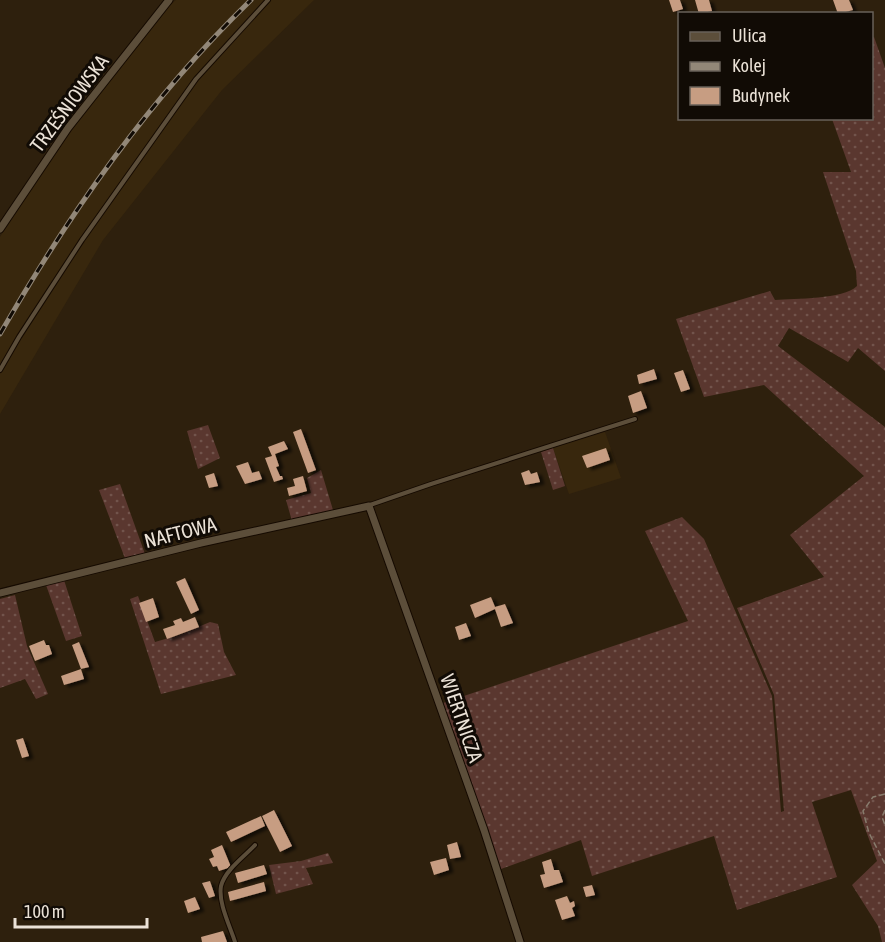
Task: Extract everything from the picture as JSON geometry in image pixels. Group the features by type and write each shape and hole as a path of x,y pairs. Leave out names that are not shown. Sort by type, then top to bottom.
{"street":[{"name":"TRZEŚNIOWSKA","path":"0,229 68,128 169,0"},
{"name":"NAFTOWA","path":"0,593 201,543 369,506"},
{"name":"WIERTNICZA","path":"369,506 484,830 520,942"}],"lane":[{"path":"0,370 82,240 196,79 268,0"},
{"path":"369,506 635,419"},
{"path":"235,942 222,900 222,885 231,870 255,844"}],"path":[{"path":"885,794 873,797 863,810 869,833 885,864"},
{"path":"885,810 882,817 885,825"}],"shaded area":[{"path":"176,0 314,0 222,90 103,240 0,414 0,237 34,183 74,127"},
{"path":"873,38 885,68 885,371 858,348 848,362 789,328 778,346 885,427 885,942 882,942 878,926 852,885 877,861 851,790 812,802 837,877 737,910 714,836 592,876 581,840 501,869 443,703 688,621 645,531 682,517 704,539 772,696 781,812 784,811 774,695 737,608 824,577 790,535 864,476 764,385 704,397 676,319 770,291 775,300 830,296 850,291 857,286 856,271 823,172 851,172 832,120 873,120"},
{"path":"208,425 220,458 198,469 187,431"},
{"path":"605,432 621,478 569,494 553,448"},
{"path":"553,448 565,486 553,490 541,452"},
{"path":"321,470 333,510 292,521 286,500 311,493 307,478"},
{"path":"120,484 145,554 126,561 99,490"},
{"path":"64,580 82,636 66,641 46,585"},
{"path":"15,595 27,646 48,694 36,699 25,679 0,688 0,599"},
{"path":"138,596 155,642 210,622 218,624 224,652 236,675 161,694 130,599"},
{"path":"328,853 333,863 306,868 313,884 276,894 269,865 301,861"}],"building":[{"path":"669,0 680,0 683,9 673,12"},
{"path":"695,0 709,0 712,11 698,12"},
{"path":"833,0 849,0 853,10 837,12"},
{"path":"654,369 657,379 639,384 637,375"},
{"path":"683,370 690,389 681,392 674,373"},
{"path":"641,391 647,408 633,413 628,396"},
{"path":"301,429 316,470 308,473 293,432"},
{"path":"284,441 288,449 275,454 279,466 276,467 283,479 274,482 265,458 272,456 268,447"},
{"path":"606,448 610,460 587,468 582,456"},
{"path":"248,462 252,473 259,471 262,479 245,484 236,466"},
{"path":"529,470 531,474 537,472 540,482 525,485 521,473"},
{"path":"214,473 218,486 209,488 205,476"},
{"path":"303,476 307,491 289,496 287,488 295,486 293,479"},
{"path":"185,578 199,610 191,614 176,582"},
{"path":"491,597 495,607 505,604 513,623 501,627 495,609 475,618 470,605"},
{"path":"153,598 159,617 146,622 139,603"},
{"path":"195,617 199,627 167,639 163,629 175,625 173,621 181,618 183,622"},
{"path":"466,623 471,636 459,640 455,627"},
{"path":"44,640 46,645 49,645 52,654 35,661 29,646"},
{"path":"79,642 89,667 81,669 72,645"},
{"path":"81,669 84,679 64,685 61,676"},
{"path":"23,738 29,756 22,758 16,740"},
{"path":"274,810 292,846 280,852 262,816"},
{"path":"261,816 265,826 231,842 226,832"},
{"path":"457,842 461,857 450,859 447,845"},
{"path":"222,845 231,867 219,871 217,866 213,867 209,859 214,857 211,850"},
{"path":"446,858 449,870 434,875 430,862"},
{"path":"551,859 554,870 559,870 563,882 544,888 540,875 545,874 542,862"},
{"path":"264,865 267,874 238,883 235,873"},
{"path":"210,881 215,896 209,898 202,883"},
{"path":"264,882 266,891 230,901 228,892"},
{"path":"592,885 595,895 586,897 583,887"},
{"path":"567,896 570,903 574,901 575,906 572,908 575,916 562,920 555,900"},
{"path":"195,897 200,909 188,913 184,901"},
{"path":"223,931 227,942 202,942 201,937"}],"railway":[{"path":"0,334 55,244 114,158 179,76 251,0"}]}
